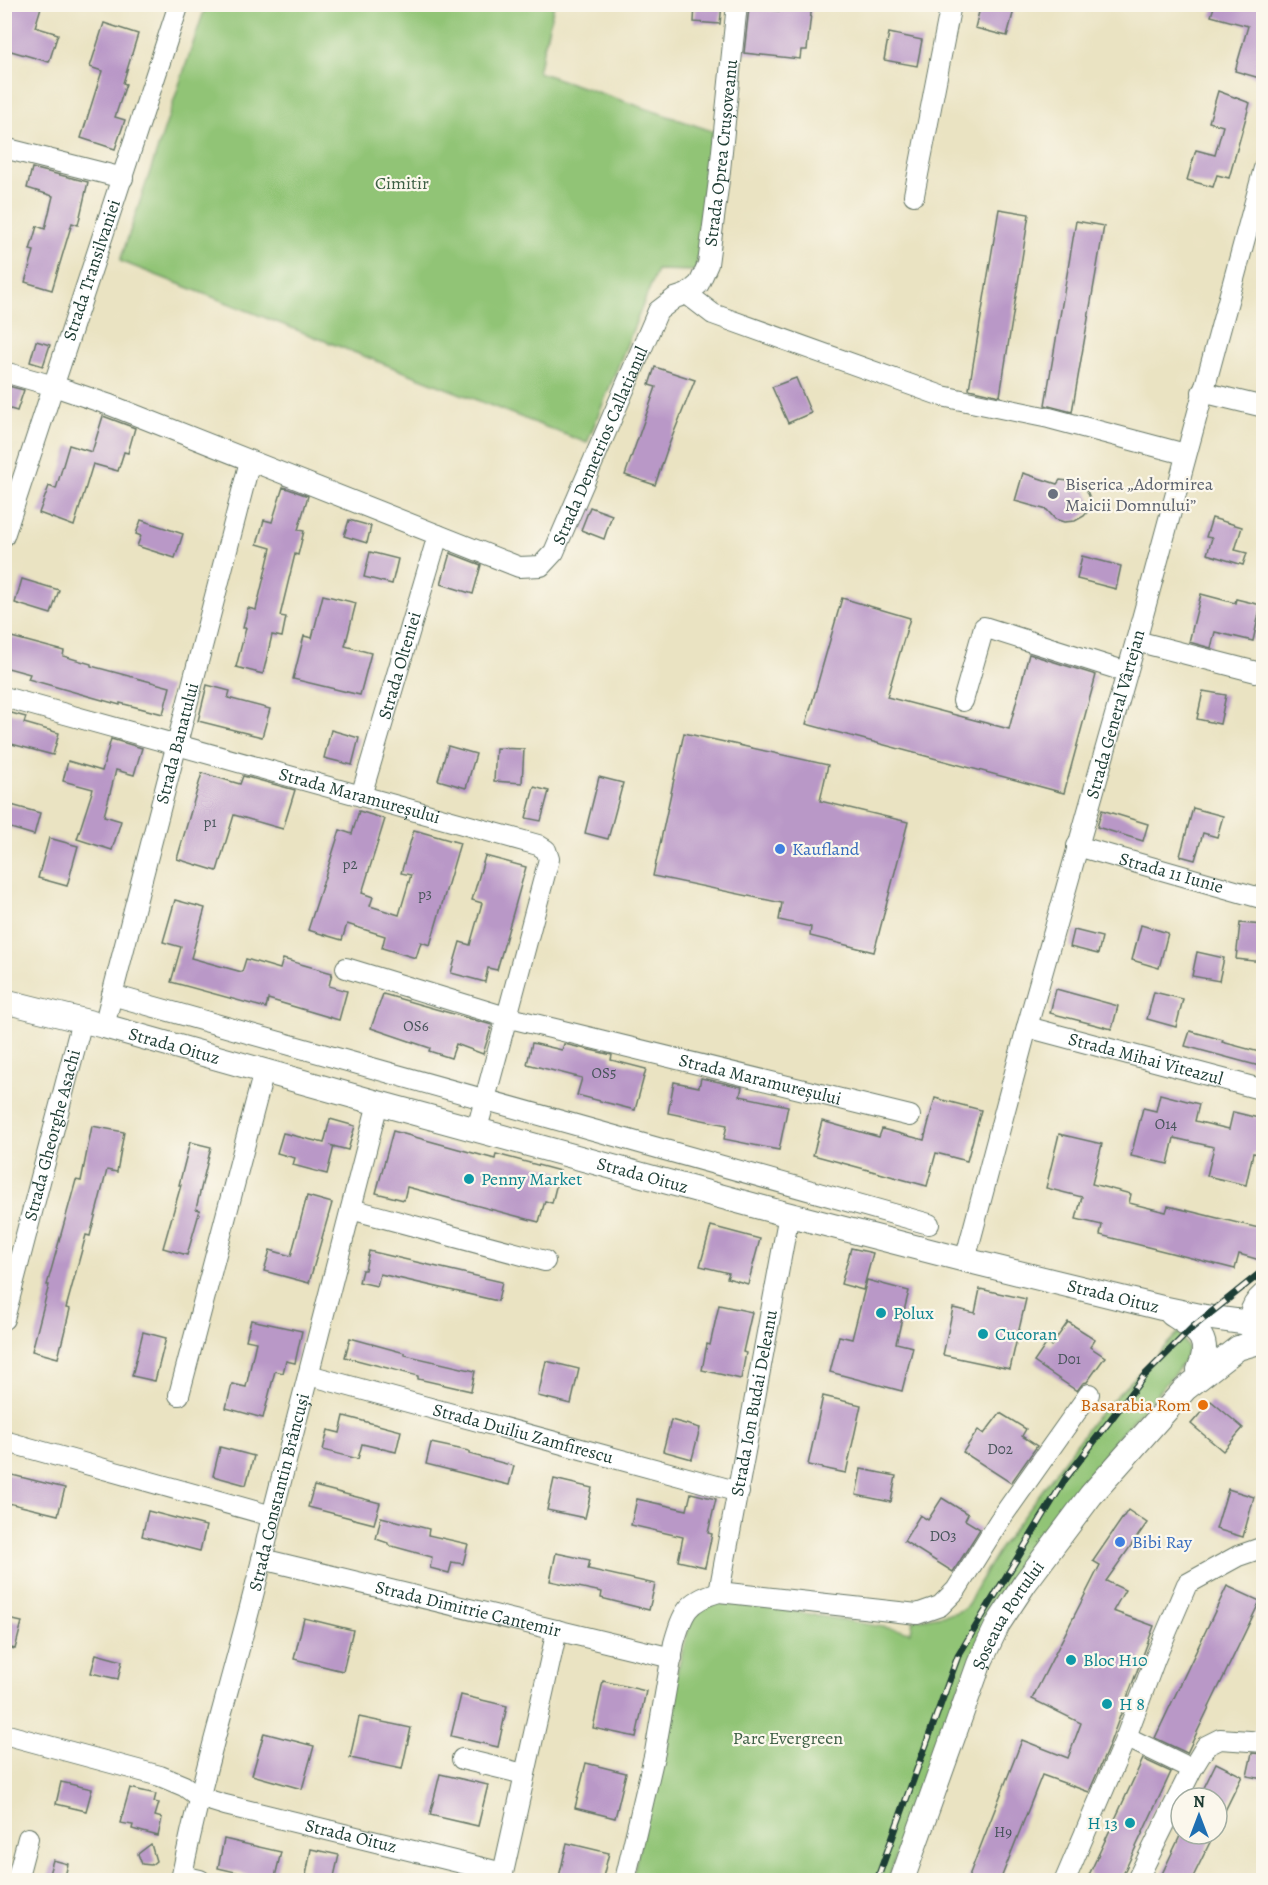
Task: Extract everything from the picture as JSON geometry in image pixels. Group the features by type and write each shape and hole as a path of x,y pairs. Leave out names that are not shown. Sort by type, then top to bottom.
{"main road":[{"name":"Strada Oituz","path":"4,1001 93,1023 789,1214 965,1260 1205,1317 1258,1337"},
{"path":"1258,1337 1252,1309 1263,1295"},
{"path":"1162,1308 1193,1327 1203,1341 1205,1353 1192,1379"},
{"name":"Șoseaua Portului","path":"902,1881 979,1664 998,1624 1025,1583 1091,1495 1192,1379 1258,1337"}],"street":[{"name":"Strada Transilvaniei","path":"4,536 179,4"},
{"name":"Strada Oprea Crușoveanu","path":"687,294 699,285 708,264 737,4"},
{"path":"914,195 951,4"},
{"path":"4,148 123,178"},
{"name":"Strada General Vârtejan","path":"965,1260 1077,846 1136,641 1202,392 1258,210 1263,168"},
{"path":"687,294 713,314 942,396 1049,418 1185,454"},
{"name":"Strada Demetrios Callatianul","path":"4,372 110,405 519,567 542,566 554,552 658,311 675,298 687,294"},
{"path":"1202,392 1263,407"},
{"name":"Strada Banatului","path":"93,1023 112,995 250,461"},
{"name":"Strada Olteniei","path":"361,796 438,535"},
{"path":"963,701 984,627 1127,672"},
{"path":"1136,641 1263,674"},
{"name":"Strada Maramureșului","path":"4,697 538,845 546,850 549,860 477,1130"},
{"name":"Strada 11 Iunie","path":"1077,846 1263,899"},
{"name":"Strada Maramureșului","path":"346,968 506,1017 910,1116"},
{"path":"112,995 929,1224"},
{"name":"Strada Gheorghe Asachi","path":"4,1319 93,1023"},
{"name":"Strada Mihai Viteazul","path":"1027,1027 1263,1090"},
{"path":"179,1395 264,1071"},
{"name":"Strada Constantin Brâncuși","path":"187,1879 199,1797 378,1103"},
{"path":"351,1209 545,1261"},
{"name":"Strada Ion Budai Deleanu","path":"719,1592 789,1214"},
{"name":"Strada Duiliu Zamfirescu","path":"309,1375 739,1492"},
{"path":"625,1881 653,1761 672,1658 680,1626 692,1604 701,1597 719,1592 917,1614 940,1606 956,1590 999,1521 1089,1394"},
{"path":"4,1442 272,1516"},
{"path":"1065,1881 1187,1584 1238,1556 1263,1547"},
{"name":"Strada Dimitrie Cantemir","path":"262,1559 672,1658"},
{"path":"503,1877 557,1630"},
{"name":"Strada Oituz","path":"4,1734 160,1776 184,1786 199,1797 503,1877"},
{"path":"1126,1737 1192,1769"},
{"path":"1137,1881 1192,1769 1206,1746 1220,1739 1263,1742"},
{"path":"462,1759 524,1774"},
{"path":"17,1881 28,1838"}],"green space":[{"name":"Cimitir","path":"379,4 391,8 392,4 554,5 538,72 718,133 696,271 657,270 587,443 120,261 206,5"},
{"name":"Parc Evergreen","path":"1179,1332 1188,1348 1184,1361 1113,1443 1039,1546 965,1672 915,1799 888,1880 632,1880 678,1668 692,1615 709,1599 723,1599 911,1632 913,1620 954,1613 964,1609 1000,1548 1095,1418"}],"building":[{"path":"4,4 42,4 35,27 58,34 49,62 4,49"},
{"path":"695,4 722,4 720,24 694,22"},
{"path":"780,4 812,4 807,50 801,50 800,59 744,53 749,8 779,11"},
{"path":"981,4 992,4 1014,10 1007,36 975,28"},
{"path":"1215,4 1263,4 1263,79 1235,71 1248,26 1211,16"},
{"path":"104,23 138,34 115,117 125,120 115,149 81,138 102,71 90,67"},
{"path":"889,33 922,40 917,66 884,60"},
{"path":"1218,91 1250,103 1229,178 1217,175 1213,187 1187,180 1196,150 1215,155 1223,126 1209,122"},
{"path":"32,168 88,182 78,225 72,223 52,290 25,282 34,251 30,250 37,226 45,229 53,196 27,188"},
{"path":"999,209 1029,214 1000,396 969,389"},
{"path":"1076,221 1104,226 1072,412 1045,405"},
{"path":"36,341 50,345 43,366 30,362"},
{"path":"655,367 695,380 655,485 625,475 656,387 649,385"},
{"path":"796,378 811,413 788,423 772,387"},
{"path":"4,385 24,390 17,411 4,407"},
{"path":"103,416 135,428 128,453 124,452 118,471 93,464 74,526 39,513 49,486 56,489 69,445 92,452"},
{"name":"Biserica „Adormirea Maicii Domnului”","path":"1023,473 1057,484 1060,480 1077,482 1086,489 1091,500 1090,509 1075,521 1064,522 1055,519 1047,510 1015,501"},
{"path":"283,487 308,496 298,530 304,531 298,555 295,554 280,616 286,617 282,637 272,635 263,674 236,667 246,628 243,628 248,608 256,610 271,548 257,544 264,520 272,522"},
{"path":"590,507 612,515 604,539 581,530"},
{"path":"1212,518 1242,527 1235,550 1247,553 1243,565 1207,554 1212,538 1206,537"},
{"path":"141,520 183,534 175,558 137,546 141,536 136,534"},
{"path":"349,520 371,526 367,543 344,536"},
{"path":"370,552 398,559 392,584 364,577"},
{"path":"450,553 481,565 473,594 441,584"},
{"path":"1082,556 1121,566 1116,589 1077,579"},
{"path":"22,579 59,590 51,614 15,603"},
{"path":"1201,594 1235,603 1236,599 1261,605 1253,641 1215,632 1211,648 1189,642"},
{"path":"323,595 356,603 345,646 371,653 360,695 293,679 304,636 312,638"},
{"path":"842,598 910,618 887,697 1009,729 1029,654 1096,675 1064,793 806,724"},
{"path":"4,635 64,651 63,656 91,664 91,666 170,687 163,714 120,703 120,705 28,679 30,674 4,667"},
{"path":"207,685 230,691 228,698 270,709 262,737 198,721"},
{"path":"1203,691 1226,695 1220,724 1197,719"},
{"path":"4,711 26,717 24,723 59,733 53,755 4,742"},
{"path":"331,730 359,738 352,765 324,758"},
{"name":"Kaufland","path":"684,733 828,765 820,801 908,822 874,952 810,936 811,927 779,920 782,903 653,876"},
{"path":"111,739 142,748 134,775 116,770 104,816 121,821 112,850 77,839 93,789 63,781 68,761 102,771"},
{"path":"448,746 476,754 466,788 438,780"},
{"path":"496,748 524,749 522,783 494,781"},
{"path":"202,773 240,784 243,776 295,790 283,829 234,815 217,871 177,859"},
{"path":"599,777 623,783 608,839 585,833"},
{"path":"534,787 549,791 541,821 526,818"},
{"path":"4,803 40,813 34,835 4,826"},
{"path":"1193,808 1223,816 1217,837 1203,833 1195,860 1180,856"},
{"path":"1102,810 1148,824 1143,841 1097,827"},
{"path":"359,811 385,819 362,893 373,897 370,906 399,915 411,875 401,873 414,830 460,843 430,945 421,942 416,958 382,948 385,936 347,924 342,940 308,930 340,830 352,834"},
{"path":"49,838 78,846 67,886 38,878"},
{"path":"485,856 526,867 497,970 488,968 485,982 451,973 460,942 470,945 482,903 472,900"},
{"path":"175,900 205,908 191,958 242,972 246,959 280,969 283,959 332,973 329,986 347,991 339,1020 268,999 266,1008 171,982 181,947 163,942"},
{"path":"1240,923 1263,925 1263,962 1236,959"},
{"path":"1141,925 1168,933 1159,968 1132,960"},
{"path":"1074,930 1102,937 1098,954 1070,947"},
{"path":"1197,952 1224,958 1219,981 1192,976"},
{"path":"1056,989 1118,1006 1112,1029 1050,1013"},
{"path":"1154,992 1183,999 1176,1027 1147,1019"},
{"path":"383,994 492,1025 483,1054 456,1044 451,1058 429,1051 430,1048 371,1028"},
{"path":"1190,1031 1263,1053 1263,1067 1185,1046"},
{"path":"532,1043 562,1050 564,1044 612,1055 611,1060 646,1069 635,1110 577,1095 582,1078 527,1064"},
{"path":"701,1078 742,1087 740,1096 788,1106 779,1150 724,1139 727,1125 668,1113 674,1082 699,1087"},
{"path":"1160,1094 1199,1104 1195,1121 1229,1129 1233,1112 1263,1119 1263,1155 1253,1153 1246,1185 1207,1176 1214,1147 1174,1138 1168,1164 1131,1156 1143,1108 1156,1111"},
{"path":"935,1098 981,1110 967,1161 936,1153 927,1186 813,1155 822,1121 879,1137 882,1129 924,1140"},
{"path":"330,1119 355,1126 348,1150 334,1146 327,1174 293,1165 295,1158 277,1153 283,1133 324,1143"},
{"path":"92,1126 124,1132 117,1172 107,1170 90,1236 86,1235 66,1308 70,1309 58,1358 32,1351 49,1285 47,1285 76,1180 81,1181"},
{"name":"Penny Market","path":"393,1131 495,1159 496,1154 560,1171 552,1203 545,1201 539,1222 407,1187 404,1200 376,1193"},
{"path":"1059,1134 1102,1144 1092,1184 1131,1194 1129,1203 1166,1212 1168,1206 1263,1229 1263,1261 1239,1254 1235,1269 1100,1235 1102,1225 1076,1219 1082,1197 1046,1188"},
{"path":"190,1142 211,1147 196,1209 200,1210 187,1255 163,1248 181,1185 179,1185"},
{"path":"307,1196 332,1203 309,1283 264,1271 270,1250 291,1256"},
{"path":"711,1226 760,1239 748,1284 727,1278 729,1273 700,1266"},
{"path":"851,1248 873,1253 863,1290 841,1284"},
{"path":"369,1251 502,1282 498,1301 380,1274 377,1286 359,1282 362,1270 365,1270"},
{"name":"Polux","path":"867,1280 909,1291 896,1343 913,1347 902,1391 830,1372 839,1336 852,1339"},
{"name":"Cucoran","path":"980,1289 1026,1299 1010,1369 943,1355 953,1308 975,1313"},
{"path":"719,1305 752,1312 743,1352 746,1353 741,1379 702,1370"},
{"path":"251,1320 302,1331 295,1363 286,1361 283,1373 275,1371 263,1418 226,1408 232,1384 246,1387 256,1342 246,1340"},
{"path":"1068,1322 1095,1339 1090,1347 1105,1357 1087,1382 1083,1383 1077,1391 1034,1362 1047,1343 1051,1346"},
{"path":"143,1332 166,1338 155,1381 132,1376"},
{"path":"350,1338 405,1353 405,1355 475,1371 471,1391 418,1379 418,1376 345,1357"},
{"path":"546,1361 579,1369 571,1404 538,1396"},
{"path":"823,1396 861,1405 846,1473 808,1465"},
{"path":"1211,1401 1243,1428 1223,1451 1191,1424"},
{"path":"1000,1413 1026,1429 1022,1436 1037,1446 1011,1483 963,1452 978,1430 984,1434"},
{"path":"344,1416 401,1431 396,1452 362,1444 358,1459 323,1450 328,1430 340,1433"},
{"path":"671,1420 700,1428 692,1459 663,1451"},
{"path":"431,1443 469,1451 469,1454 514,1466 509,1485 426,1464"},
{"path":"220,1447 254,1456 246,1485 213,1476"},
{"path":"861,1469 896,1476 891,1502 856,1495"},
{"path":"4,1473 65,1488 58,1515 4,1502"},
{"path":"554,1479 592,1488 585,1518 547,1510"},
{"path":"314,1486 380,1503 374,1524 308,1507"},
{"path":"1228,1489 1254,1497 1243,1537 1216,1529"},
{"path":"691,1493 716,1499 708,1533 712,1534 705,1567 678,1561 683,1537 631,1525 637,1499 687,1510"},
{"path":"942,1498 968,1514 965,1520 980,1529 953,1572 904,1541 920,1515 928,1520"},
{"path":"1128,1510 1147,1523 1106,1581 1125,1590 1113,1611 1154,1626 1089,1792 1042,1775 1000,1881 967,1881 1022,1740 1068,1758 1081,1723 1032,1699 1100,1565 1093,1561"},
{"path":"148,1511 206,1526 200,1551 142,1536"},
{"path":"381,1517 429,1529 428,1535 468,1544 463,1564 452,1562 449,1573 430,1568 432,1557 388,1545 376,1539"},
{"path":"556,1553 590,1560 588,1569 655,1584 649,1610 601,1598 602,1592 550,1581"},
{"path":"1227,1586 1260,1601 1187,1753 1155,1738"},
{"path":"4,1618 22,1622 15,1649 4,1646"},
{"path":"304,1618 353,1630 343,1671 294,1659"},
{"path":"96,1654 122,1661 118,1679 91,1673"},
{"path":"603,1681 646,1691 636,1737 593,1728"},
{"path":"461,1695 507,1706 498,1747 451,1736"},
{"path":"359,1717 411,1728 402,1769 350,1758"},
{"path":"264,1733 314,1746 302,1789 252,1775"},
{"path":"1252,1753 1263,1754 1263,1779 1247,1776"},
{"name":"H 13","path":"1143,1759 1171,1772 1120,1881 1101,1881 1089,1875"},
{"path":"586,1763 626,1773 615,1818 575,1808"},
{"path":"1216,1763 1242,1776 1229,1803 1229,1786 1205,1786"},
{"path":"440,1774 488,1785 478,1826 430,1815"},
{"path":"61,1782 92,1789 86,1811 56,1804"},
{"path":"130,1788 156,1794 154,1802 159,1803 155,1816 162,1818 158,1836 132,1829 133,1825 120,1823"},
{"path":"224,1839 281,1852 274,1881 218,1868"},
{"path":"567,1843 609,1853 602,1881 558,1881"},
{"path":"151,1844 156,1861 151,1865 142,1864 138,1854"},
{"path":"1175,1846 1208,1846 1191,1881 1171,1881 1161,1876"},
{"path":"311,1849 339,1855 333,1881 306,1875"},
{"path":"53,1860 68,1864 64,1881 47,1881"}],"railway":[{"path":"877,1880 958,1656 1066,1478 1144,1376 1193,1327 1264,1270"}],"place":[{"name":"Biserica „Adormirea Maicii Domnului”","path":"1053,494"},
{"name":"Kaufland","path":"780,849"},
{"name":"Penny Market","path":"469,1179"},
{"name":"Polux","path":"881,1313"},
{"name":"Cucoran","path":"983,1334"},
{"name":"Basarabia Rom","path":"1203,1405"},
{"name":"Bibi Ray","path":"1120,1542"},
{"name":"Bloc H10","path":"1071,1660"},
{"name":"H 8","path":"1107,1704"},
{"name":"H 13","path":"1130,1823"}]}
